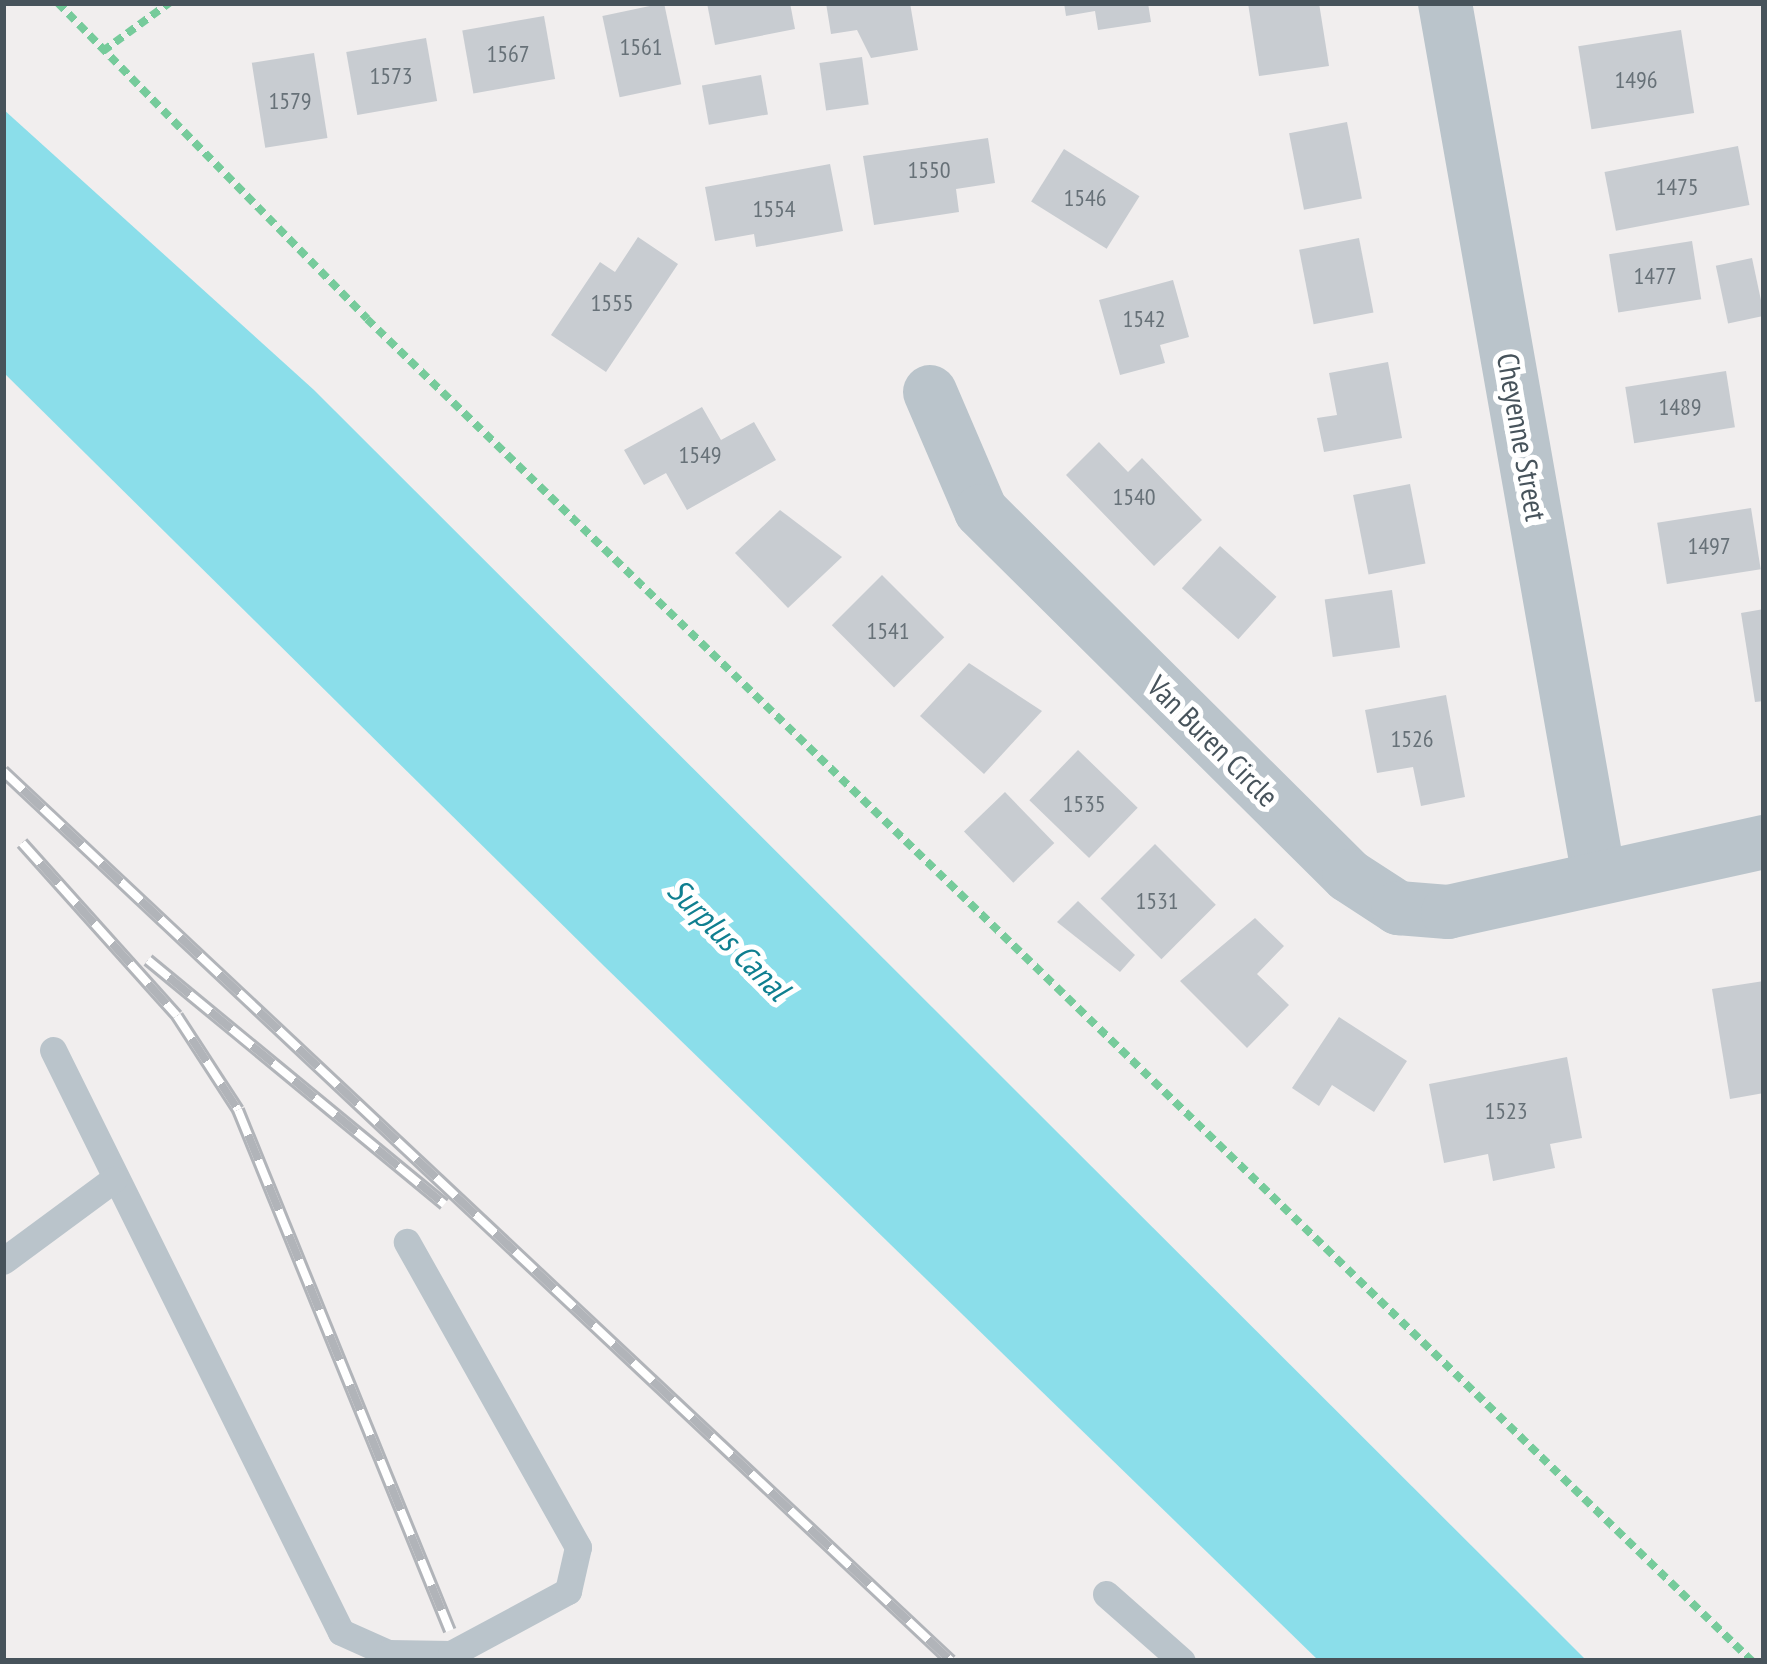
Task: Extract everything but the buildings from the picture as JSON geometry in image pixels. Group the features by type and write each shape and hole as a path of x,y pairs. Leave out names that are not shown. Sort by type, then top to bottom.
{"street":[{"name":"Cheyenne Street","path":"1445,3 1598,872"},
{"name":"Van Buren Circle","path":"930,392 981,511 1348,876 1398,908 1448,912 1598,872 1764,842"}],"lane":[{"path":"52,1050 341,1632 388,1653 451,1654 568,1592 578,1546 406,1242"},
{"path":"3,1262 113,1180"},
{"path":"1106,1594 1182,1661"}],"path":[{"path":"58,3 1752,1661"},
{"path":"103,51 169,3"}],"water":[{"name":"Surplus Canal","path":"3,109 314,390 1587,1661 1319,1661 603,965 3,372"}],"railway":[{"path":"3,771 951,1661"},
{"path":"22,843 177,1016 238,1110 450,1631"},
{"path":"148,960 444,1204"}]}
